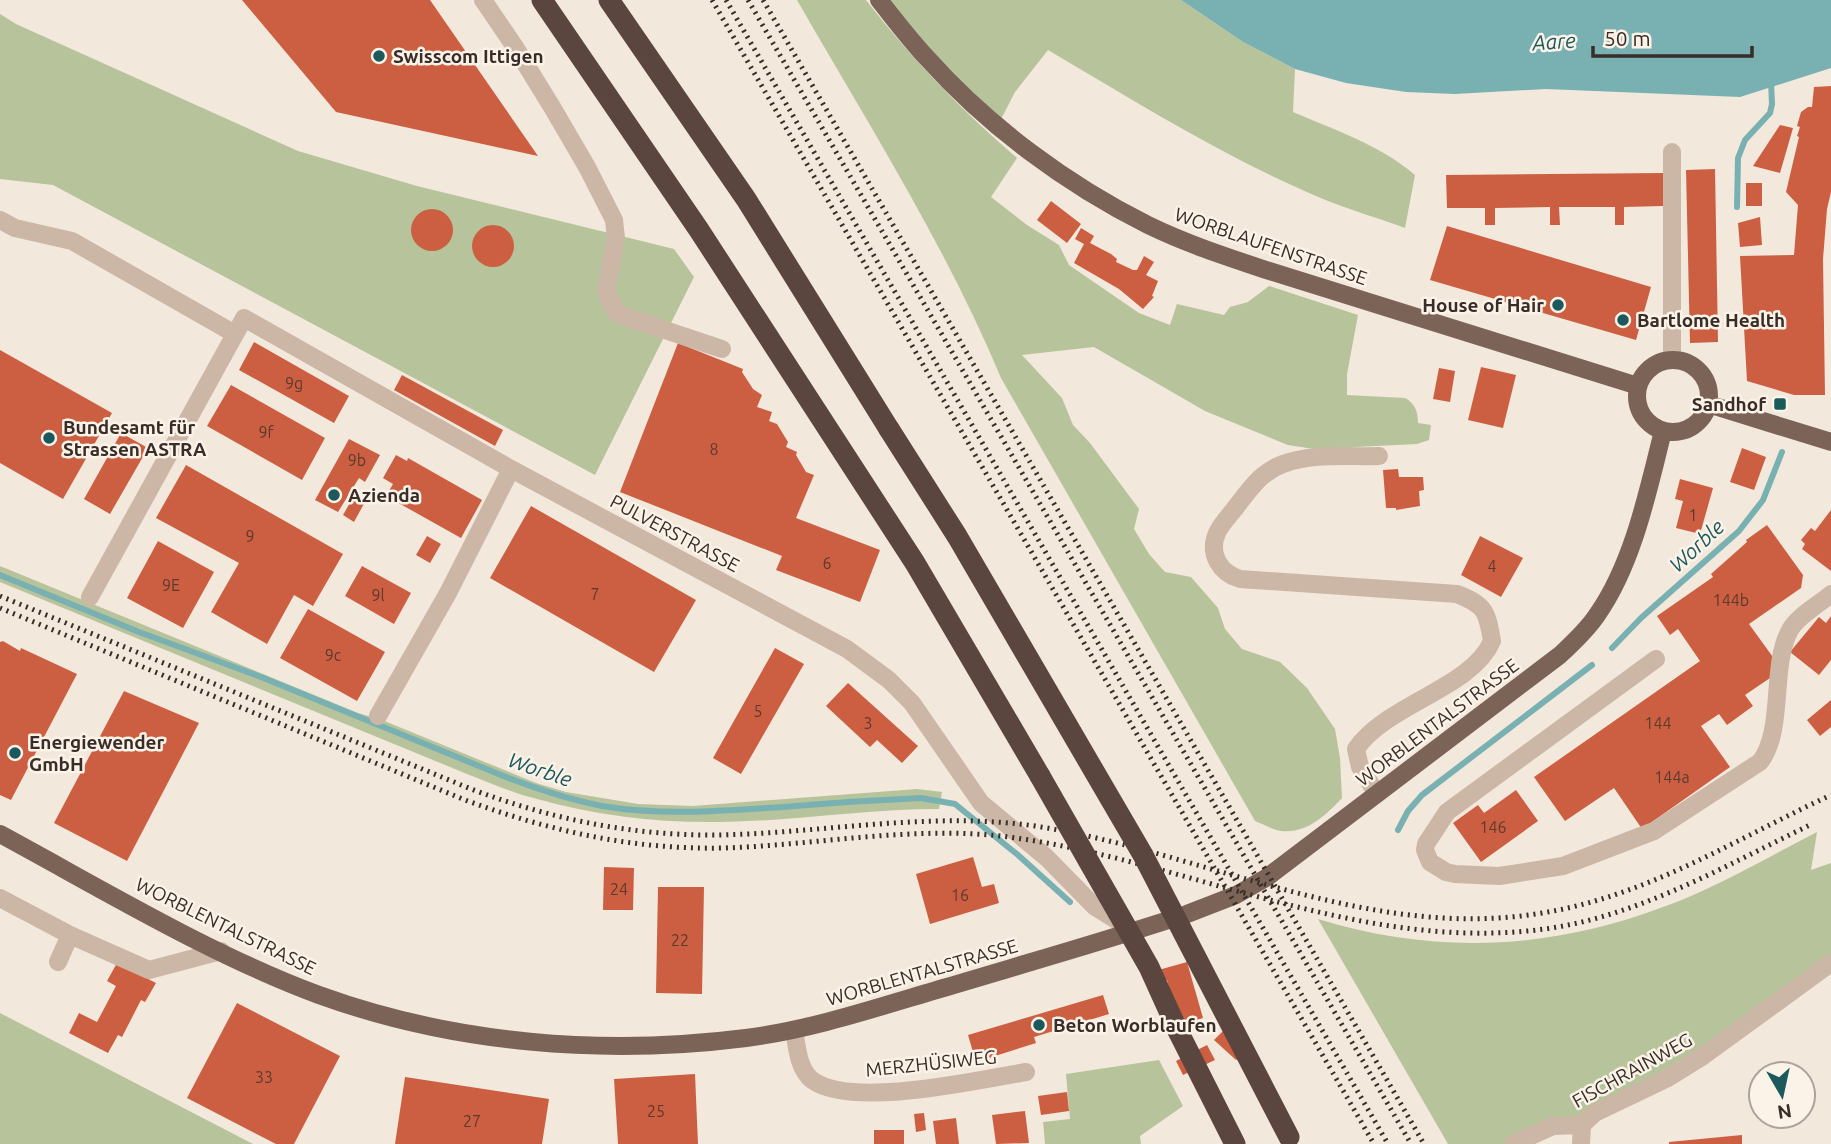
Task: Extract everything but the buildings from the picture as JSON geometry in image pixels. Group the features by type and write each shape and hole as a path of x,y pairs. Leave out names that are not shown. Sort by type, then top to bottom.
{"highway":[{"path":"542,0 699,230 915,563 1149,967 1235,1144"},
{"path":"609,0 746,199 957,536 1143,855 1290,1141"}],"main road":[{"name":"WORBLAUFENSTRASSE","path":"879,0 927,59 977,109 1066,177 1149,225 1212,252 1263,269 1638,386"},
{"path":"1672,360 1690,364 1702,374 1707,384 1708,404 1703,415 1686,429 1675,432 1663,431 1644,418 1636,397 1643,375 1651,367 1672,360"},
{"path":"1708,404 1831,442"},
{"name":"WORBLENTALSTRASSE","path":"0,834 221,951 280,979 348,1004 428,1026 486,1036 579,1044 635,1045 698,1043 794,1030 833,1021 1135,931 1236,895 1266,878 1560,655 1597,616 1619,577 1630,547 1663,431"}],"street":[{"path":"483,0 540,87 587,167 614,220 616,238 606,291 617,314 722,349"},
{"path":"1672,152 1672,360"},
{"path":"0,220 15,228 72,242 235,334 90,597"},
{"name":"PULVERSTRASSE","path":"235,334 244,318 511,469 847,649 889,680 912,703 981,803 1047,858 1094,906 1135,931"},
{"path":"1377,794 1360,767 1356,749 1371,731 1477,664 1492,641 1489,620 1479,603 1457,594 1240,579 1222,570 1214,542 1218,530 1256,480 1267,471 1312,457 1379,456"},
{"path":"378,716 448,593 511,469"},
{"path":"1656,659 1447,812 1426,844 1424,850 1430,862 1446,872 1478,875 1509,875 1563,866 1654,831 1760,762 1770,746 1783,651 1788,634 1794,625 1831,594"},
{"path":"0,898 70,935 149,970 221,951"},
{"path":"58,962 70,935"},
{"name":"FISCHRAINWEG","path":"1513,1144 1553,1126 1582,1125 1595,1113 1666,1079 1703,1056 1831,963"},
{"name":"MERZHÜSIWEG","path":"794,1030 799,1059 804,1070 812,1080 830,1088 879,1093 1026,1072"},
{"path":"1581,1144 1582,1125"}],"green space":[{"path":"797,0 866,0 937,83 1017,158 991,197 1027,225 1059,245 1069,265 1139,313 1170,325 1177,304 1224,315 1230,307 1248,302 1269,286 1358,315 1347,374 1347,395 1405,398 1415,408 1418,423 1431,425 1429,440 1417,444 1314,449 1288,445 1205,411 1094,347 1022,355 1062,398 1073,425 1090,443 1139,509 1134,529 1149,554 1165,572 1191,577 1218,608 1225,629 1242,649 1280,662 1307,688 1335,729 1342,798 1315,822 1299,830 1281,831 1255,821 1001,378 980,329 931,233"},
{"path":"881,0 1181,0 1243,42 1295,69 1293,112 1372,147 1415,175 1405,228 1323,199 1252,166 1048,50 1015,92 998,125"},
{"path":"0,14 16,24 298,151 417,186 674,249 694,277 595,475 53,185 0,179"},
{"path":"0,566 358,713 382,720 536,783 566,792 638,804 693,806 917,789 942,792 939,809 698,822 651,820 560,805 519,794 467,774 0,582"},
{"path":"1817,832 1811,870 1831,863 1831,963 1703,1056 1595,1113 1513,1144 1448,1144 1318,919 1362,931 1449,942 1492,943 1577,932 1620,921 1683,899 1722,882"},
{"path":"0,1013 253,1144 0,1144"},
{"path":"1159,1060 1183,1106 1140,1136 1141,1144 1045,1144 1043,1122 1070,1119 1066,1074"}],"water":[{"name":"Aare","path":"1181,0 1831,0 1831,68 1740,97 1546,89 1455,94 1406,92 1346,83 1295,69 1243,42"}],"waterway":[{"name":"Worble","path":"1737,207 1738,158 1745,140 1770,113 1771,81"},
{"name":"Worble","path":"1612,648 1641,618 1739,531 1763,500 1782,452"},
{"name":"Worble","path":"0,575 501,775 589,803 670,812 921,798 955,804 1070,902"},
{"name":"Worble","path":"1398,830 1408,811 1422,795 1592,665"}],"railway":[{"path":"712,0 1374,1144"},
{"path":"726,0 1388,1144"},
{"path":"748,0 1411,1144"},
{"path":"763,0 1424,1144"},
{"path":"0,596 471,789 531,809 623,829 719,835 916,822 995,822 1094,837 1331,901 1391,912 1451,918 1511,917 1555,911 1637,887 1714,853 1831,795"},
{"path":"0,608 465,800 560,829 657,846 724,848 938,833 1009,837 1074,848 1331,915 1396,927 1461,933 1527,931 1602,917 1674,891 1812,824"}],"place":[{"name":"Swisscom Ittigen","path":"379,56"},
{"name":"House of Hair","path":"1558,305"},
{"name":"Bartlome Health","path":"1623,320"},
{"name":"Sandhof","path":"1780,404"},
{"name":"Bundesamt für Strassen ASTRA","path":"49,438"},
{"name":"Azienda","path":"334,495"},
{"name":"Energiewender GmbH","path":"15,753"},
{"name":"Beton Worblaufen","path":"1039,1025"}]}
